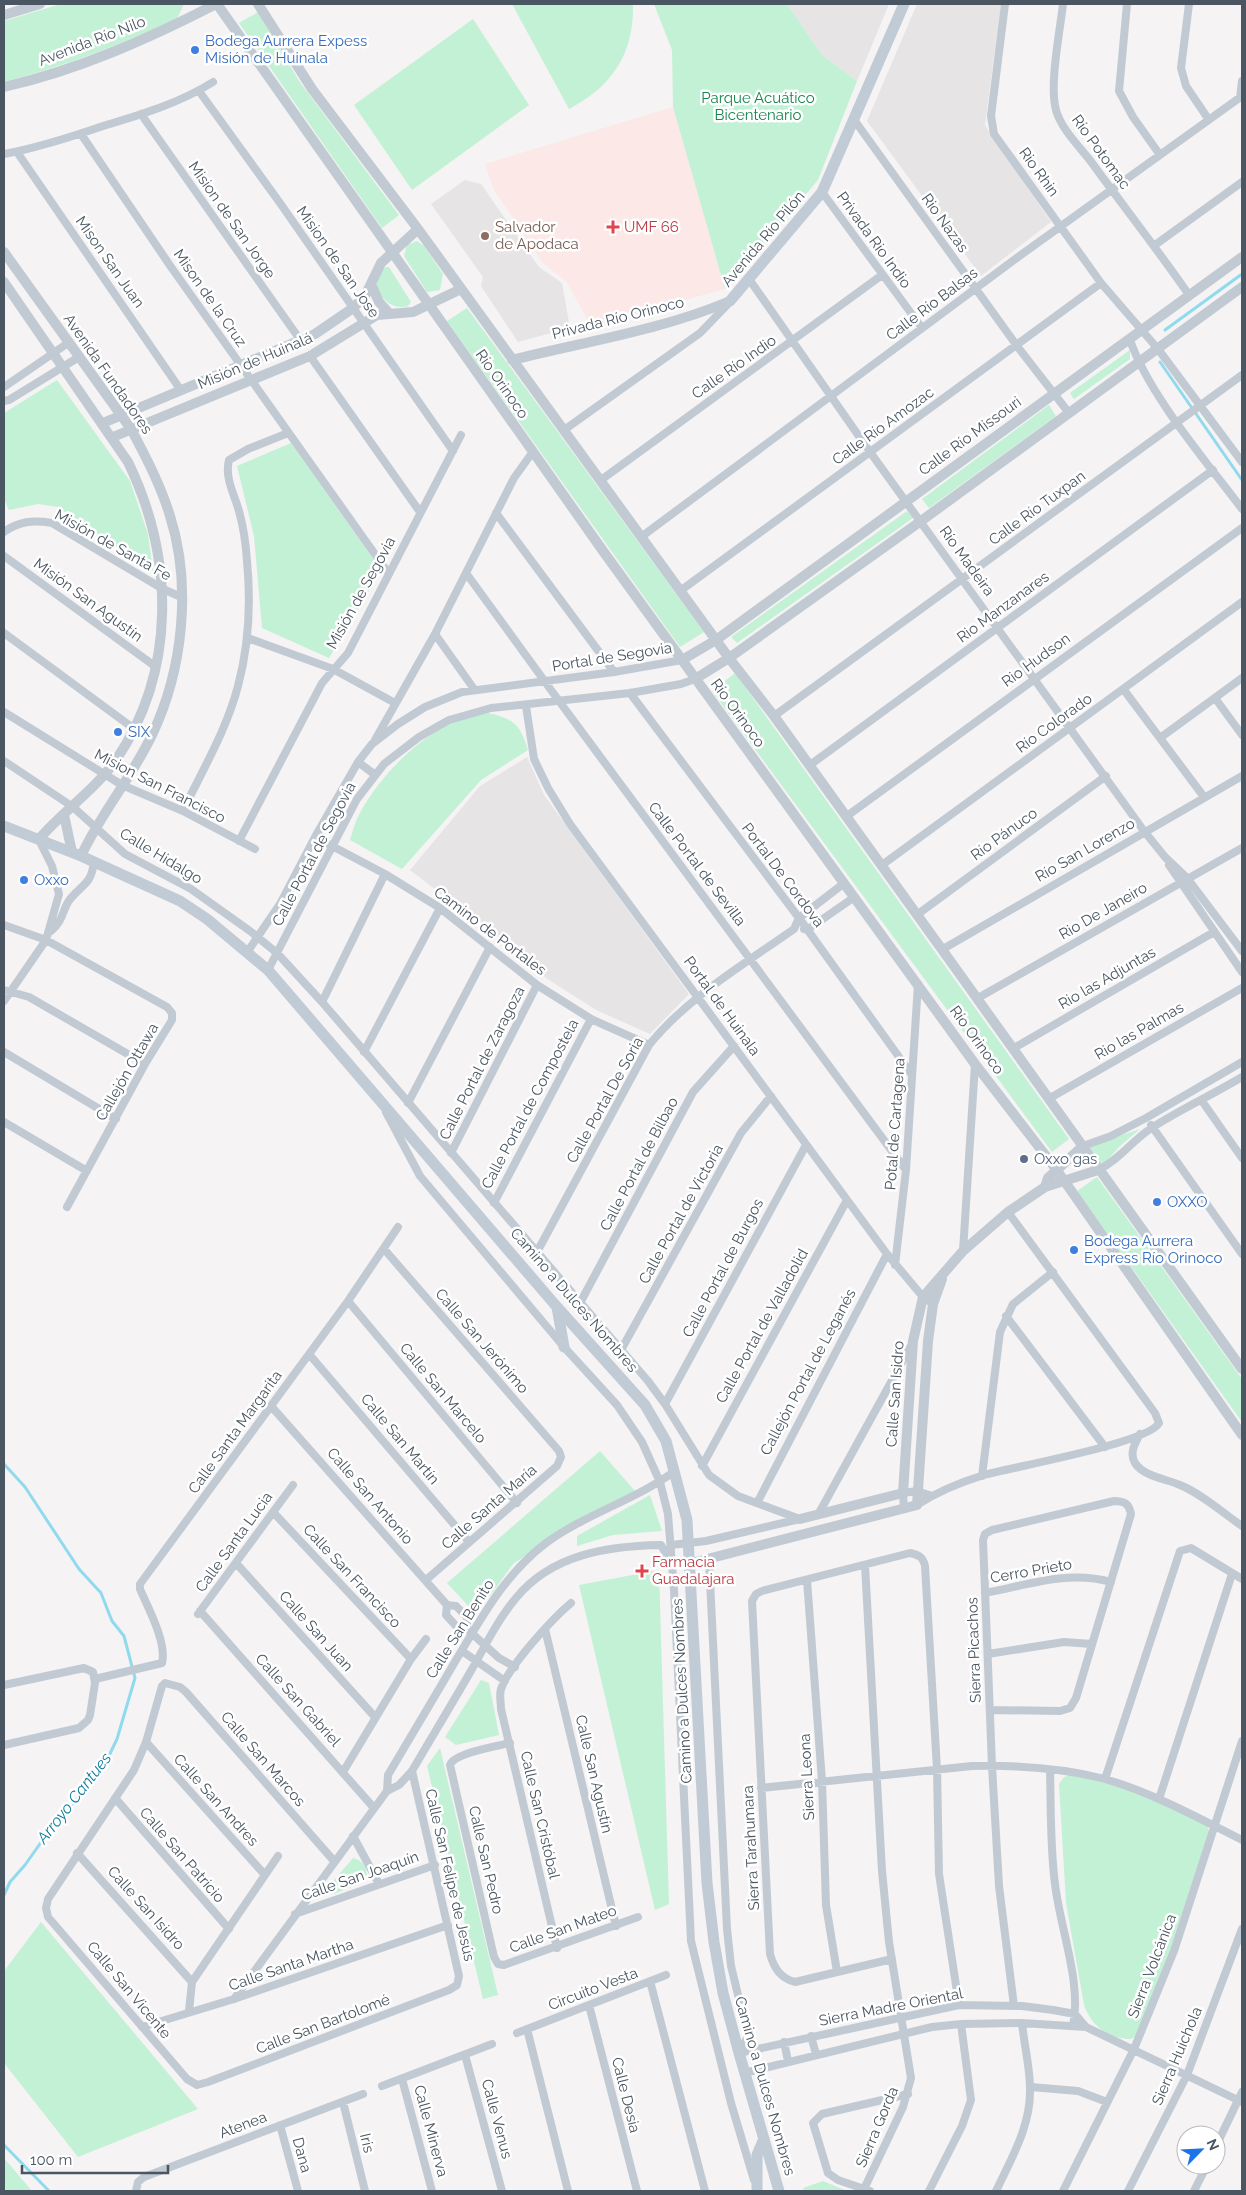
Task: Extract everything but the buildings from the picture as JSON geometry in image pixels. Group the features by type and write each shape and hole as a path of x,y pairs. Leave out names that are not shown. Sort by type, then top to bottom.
{"main road":[{"name":"Avenida Río Pilón","path":"730,302 822,192 855,121 904,4"},
{"name":"Camino a Dulces Nombres","path":"4,826 76,854 180,901 248,952 268,970 558,1307 645,1405 666,1441 687,1520 707,1883 717,1966 763,2141 780,2191"},
{"path":"558,1307 564,1347"},
{"path":"757,2190 757,2155 763,2141"}],"street":[{"path":"4,15 40,4"},
{"name":"Avenida Río Nilo","path":"4,87 72,67 126,47 216,4"},
{"name":"Río Orinoco","path":"216,4 532,453 843,884 1065,1181 1242,1435"},
{"name":"Río Orinoco","path":"258,4 312,89 418,229 728,658 810,765 1242,1369"},
{"name":"Rio Rhin","path":"1005,4 992,126 999,142 1101,283 1158,349 1197,407 1242,462"},
{"name":"Río Potomac","path":"1063,4 1055,74 1056,109 1061,121 1111,190 1155,245 1189,295"},
{"path":"1127,4 1118,91 1160,155"},
{"path":"1189,4 1181,68 1186,86 1209,120"},
{"path":"1241,97 1242,81"},
{"path":"4,154 81,134 141,114 199,91 213,82"},
{"name":"Mision de San Jose","path":"199,91 364,322 453,451"},
{"name":"Calle Río Balsas","path":"641,537 1061,226 1241,97"},
{"name":"Mision de San Jorge","path":"141,114 301,341"},
{"name":"Rio Nazas","path":"855,121 1017,346 1069,413"},
{"name":"Mison de la Cruz","path":"81,134 288,433 389,574"},
{"name":"Mison San Juan","path":"17,152 180,389"},
{"path":"1155,245 1242,182"},
{"name":"Privada Rio Indio","path":"822,192 922,328"},
{"name":"Misión de Huinalá","path":"103,423 240,364 301,341 353,308 365,296 381,263 418,229"},
{"name":"Avenida Fundadores","path":"4,252 131,429 147,458 171,516 180,560 181,627 167,699 152,735 122,786 76,854"},
{"name":"Calle Río Missouri","path":"682,660 716,640 1242,257"},
{"name":"Calle Río Indio","path":"600,480 882,275"},
{"name":"Río Madeira","path":"749,279 870,452 1144,830 1165,857 1187,878 1242,951"},
{"path":"4,282 52,354 113,437 140,486 153,524 163,589 163,623 156,667 133,728 124,746 104,775 39,839 52,866 59,894 51,931"},
{"name":"Calle Río Amozac","path":"680,591 1101,283"},
{"path":"371,284 379,302 389,312"},
{"path":"559,701 630,693 681,684 695,679 728,658 921,521 1242,287"},
{"name":"Misión de Huinalá","path":"113,437 310,356 377,315 389,312 413,312 461,289"},
{"name":"Privada Río Orinoco","path":"512,360 655,325 730,302"},
{"name":"Avenida Río Pilón","path":"564,430 700,333 730,302"},
{"path":"1130,340 1138,364 1242,509"},
{"path":"4,387 68,343"},
{"path":"4,392 6,400 78,356"},
{"path":"310,356 420,512"},
{"name":"Calle Río Tuxpan","path":"774,716 1242,374"},
{"path":"183,811 223,728 238,687 248,638 250,586 247,554 240,515 228,479 229,460 248,449 288,433"},
{"name":"Misión de Segovia","path":"240,841 322,683 332,669 348,654 461,435"},
{"name":"Calle Portal de Segovia","path":"248,952 280,904 315,837 358,762 372,744 435,634 514,478 532,453"},
{"name":"Rio Manzanares","path":"810,765 1213,470"},
{"path":"496,513 614,672"},
{"name":"Misión de Santa Fe","path":"4,532 13,525 33,520 52,523 163,589 181,597"},
{"name":"Rio Hudson","path":"847,816 1242,528"},
{"name":"Misión San Agustín","path":"4,556 156,667"},
{"name":"Calle Portal de Sevilla","path":"466,573 906,1170"},
{"name":"Río Colorado","path":"882,865 1242,602"},
{"path":"4,633 133,728"},
{"path":"435,634 474,689"},
{"path":"248,638 332,669 395,703"},
{"name":"Portal de Segovia","path":"545,681 614,672 682,660"},
{"path":"1160,738 1242,678"},
{"name":"Calle Portal de Segovia","path":"372,744 425,707 474,689 545,681"},
{"path":"1124,690 1204,797"},
{"name":"Portal De Cordova","path":"630,693 799,918 912,1075"},
{"path":"1215,698 1242,735"},
{"name":"Calle Portal de Segovia","path":"268,970 356,799 374,774 398,752 449,720 491,708 526,706 559,701"},
{"name":"Portal de Huinala","path":"526,706 534,759 548,788 570,824 895,1265 922,1297 933,1304"},
{"name":"Mision San Francisco","path":"4,712 122,786 183,811 255,849"},
{"name":"Calle Hidalgo","path":"4,761 73,807 125,854 191,889 258,937"},
{"path":"358,762 374,774"},
{"name":"Río Pánuco","path":"918,914 1106,776"},
{"name":"Río San Lorenzo","path":"943,949 1144,830 1242,776"},
{"path":"64,815 76,854"},
{"name":"Camino de Portales","path":"315,837 385,874 440,908 537,986 591,1019 648,1045"},
{"name":"Rio De Janeiro","path":"978,998 1242,848"},
{"name":"Río Madeira","path":"1165,857 1179,883 1242,972"},
{"path":"4,1001 7,991 62,919 71,898 87,883 94,862"},
{"path":"322,1002 385,874"},
{"path":"843,884 799,918 794,929 807,930 854,898"},
{"path":"59,894 71,898"},
{"path":"364,1052 440,908"},
{"name":"Callejón Ottawa","path":"4,925 46,940 170,1009 172,1020 145,1064 68,1207"},
{"name":"Calle Portal De Soria","path":"537,1252 648,1045 678,1013 794,929"},
{"name":"Rio las Adjuntas","path":"1014,1048 1214,932"},
{"name":"Camino a Dulces Nombres","path":"258,937 277,953 322,1002 621,1350 665,1404 702,1466 719,1484 738,1496 800,1519"},
{"path":"408,1103 490,947"},
{"path":"1235,962 1242,956"},
{"name":"Potal de Cartagena","path":"895,1265 906,1170 918,984"},
{"name":"Calle Portal de Zaragoza","path":"451,1153 537,986"},
{"name":"Rio las Palmas","path":"1050,1098 1242,988"},
{"path":"7,991 29,997 145,1064"},
{"name":"Calle Portal de Compostela","path":"494,1203 591,1019"},
{"name":"Calle Portal de Bilbao","path":"580,1303 693,1092 734,1046"},
{"path":"4,1052 116,1119"},
{"path":"1045,1187 1048,1178 1056,1169 1083,1146 1111,1136 1146,1118 1242,1062"},
{"path":"963,1251 976,1064"},
{"path":"922,1297 943,1276 963,1251 1008,1212 1045,1187 1108,1165 1127,1147 1153,1128 1242,1077"},
{"name":"Calle Portal de Victoria","path":"621,1350 741,1133 771,1096"},
{"path":"379,1099 420,1176 630,1423 660,1482 666,1501 671,1545 691,1941 731,2103 757,2190"},
{"path":"1202,1101 1242,1158"},
{"path":"1146,1118 1242,1254"},
{"path":"4,1122 87,1171"},
{"name":"Calle Portal de Burgos","path":"665,1404 806,1144"},
{"name":"Calle Portal de Valladolid","path":"702,1466 846,1200"},
{"path":"672,1565 709,1560 904,1509 982,1476 1105,1447 1157,1427 1159,1419 1008,1212"},
{"name":"Calle Santa Margarita","path":"95,1679 112,1674 145,1669 162,1663 163,1650 140,1589 140,1584 348,1301 398,1227"},
{"name":"Calle San Jerónimo","path":"384,1248 559,1451"},
{"name":"Callejón Portal de Leganés","path":"757,1503 887,1254"},
{"path":"982,1476 996,1347 1006,1316 1013,1304 1053,1272"},
{"name":"Calle San Isidro","path":"917,1505 928,1341 933,1304 943,1276"},
{"name":"Calle San Isidro","path":"903,1493 913,1341 922,1297"},
{"name":"Calle San Marcelo","path":"348,1301 517,1503"},
{"path":"1006,1316 1105,1447"},
{"path":"819,1514 913,1341"},
{"name":"Calle San Martín","path":"309,1354 469,1542"},
{"name":"Calle San Antonio","path":"271,1406 447,1605 456,1606 467,1617 469,1631 457,1627 446,1615 447,1605"},
{"path":"1140,1434 1132,1452 1134,1462 1139,1468 1164,1481 1182,1485 1242,1526"},
{"name":"Calle Santa María","path":"426,1580 517,1503 557,1466 561,1462 559,1451"},
{"name":"Calle San Benito","path":"387,1791 388,1775 462,1651 469,1631 513,1573 546,1544 562,1533 636,1496 675,1471"},
{"name":"Calle Santa Lucia","path":"199,1613 293,1485"},
{"path":"671,1545 688,1544 800,1519 903,1493 917,1491 932,1496"},
{"path":"903,1493 904,1509"},
{"name":"Sierra Picachos","path":"1014,2006 999,1886 983,1540 986,1534 992,1530 1095,1505 1123,1501 1129,1506 1131,1514 1111,1582"},
{"name":"Calle San Francisco","path":"273,1512 411,1658"},
{"name":"Calle San Benito","path":"234,1999 387,1791 399,1786 412,1771 484,1646 522,1591 541,1574 569,1559 618,1547 661,1545 672,1565"},
{"path":"1105,1779 1180,1551 1191,1548 1242,1579"},
{"path":"807,1580 910,1553 918,1554 923,1559 937,1769 939,1874 959,2005"},
{"path":"709,1560 727,1929 731,1966 748,2036 739,2053"},
{"name":"Calle San Juan","path":"236,1563 375,1717"},
{"name":"Sierra Gorda","path":"865,1565 882,1871 892,1960 911,2070 908,2094 867,2190"},
{"path":"1159,1800 1232,1574"},
{"name":"Cerro Prieto","path":"985,1593 1067,1577 1082,1576 1111,1582"},
{"name":"Sierra Tarahumara","path":"807,1580 756,1594 752,1600 772,1964 785,1980 795,1982 892,1960"},
{"name":"Sierra Leona","path":"807,1580 822,1781 826,1905 837,1972"},
{"path":"990,1710 1060,1711 1070,1708 1076,1698 1111,1582"},
{"path":"462,1651 477,1661 503,1685 545,1629 571,1603"},
{"name":"Calle San Gabriel","path":"199,1613 374,1808"},
{"name":"Calle San Agustín","path":"545,1629 616,1926"},
{"path":"469,1631 498,1658 515,1667"},
{"path":"343,1772 411,1658 426,1639"},
{"path":"988,1654 1064,1642 1092,1644"},
{"path":"4,1685 84,1668 93,1672 95,1679 90,1715 88,1720 79,1728 4,1745"},
{"name":"Calle San Marcos","path":"146,1742 162,1686 165,1683 180,1687 334,1861"},
{"name":"Calle San Cristóbal","path":"503,1685 502,1708 556,1948"},
{"name":"Sierra Volcánica","path":"1063,2191 1134,2049 1174,1951 1242,1741"},
{"path":"77,1853 134,1770 146,1742"},
{"name":"Calle San Andres","path":"146,1742 266,1875"},
{"name":"Calle San Pedro","path":"498,1964 494,1957 451,1769 452,1761 459,1756 510,1743"},
{"path":"761,1788 937,1769 992,1766 1050,1770 1105,1779 1159,1800 1242,1840"},
{"path":"1050,1770 1055,1885 1073,1984 1075,2014 1072,2026"},
{"name":"Calle San Felipe de Jesús","path":"412,1771 459,1976 457,1985"},
{"name":"Calle San Patricio","path":"116,1798 229,1929"},
{"path":"353,1836 380,1884"},
{"name":"Calle San Isidro","path":"77,1853 192,1982"},
{"name":"Calle San Vicente","path":"77,1853 48,1899 46,1908 48,1917 187,2079 197,2085"},
{"path":"189,2011 192,1982 278,1856"},
{"name":"Calle San Joaquín","path":"295,1914 435,1865"},
{"name":"Calle San Mateo","path":"498,1964 504,1965 556,1948 638,1917"},
{"name":"Calle Santa Martha","path":"142,2027 189,2011 234,1999 448,1926"},
{"name":"Sierra Huichola","path":"1128,2191 1188,2074 1242,1929"},
{"path":"650,1981 666,1975"},
{"name":"Circuito Vesta","path":"517,2033 650,1981 705,2191"},
{"name":"Calle San Bartolomé","path":"197,2085 449,1990 457,1985"},
{"name":"Calle Desia","path":"589,2005 637,2191"},
{"name":"Sierra Madre Oriental","path":"739,2053 959,2005 1014,2006 1075,2014"},
{"path":"1075,2014 1086,2027 1188,2074 1240,2102"},
{"path":"996,2191 1022,2134 1030,2106 1030,2087 1022,2023"},
{"name":"Sierra Madre Oriental","path":"744,2073 904,2034 961,2024 1022,2023 1086,2027"},
{"path":"929,2191 962,2126 971,2100 961,2024"},
{"path":"527,2029 568,2191"},
{"path":"812,2036 816,2054"},
{"path":"784,2042 788,2061"},
{"path":"382,2086 492,2044"},
{"name":"Calle Venus","path":"465,2055 502,2191"},
{"name":"Calle Minerva","path":"402,2079 432,2191"},
{"path":"1030,2087 1078,2090 1107,2102"},
{"path":"1226,2128 1240,2102 1242,2092"},
{"name":"Atenea","path":"136,2189 144,2177 363,2094"},
{"path":"867,2190 838,2180 828,2174 813,2123 822,2114 908,2094"},
{"name":"Iris","path":"343,2102 365,2191"},
{"name":"Dana","path":"280,2125 296,2191"},
{"path":"1194,2191 1202,2175"}],"shaded area":[{"path":"787,4 889,4 857,81 822,55"},
{"path":"917,4 1001,4 985,125 1051,222 981,276 867,121"},
{"name":"UMF 66","path":"673,107 725,289 591,326 567,282 543,263 494,190 485,164"},
{"name":"Salvador de Apodaca","path":"465,180 481,184 539,267 562,283 570,328 518,342 481,286 483,277 431,204"},
{"path":"527,757 544,795 689,994 650,1034 596,1010 546,978 500,939 410,870 480,786"}],"green space":[{"path":"61,4 184,4 177,19 155,29 70,62 4,82 4,21"},
{"path":"512,4 633,4 630,38 625,53 609,79 598,90 569,109"},
{"name":"Parque Acuático Bicentenario","path":"654,4 787,4 822,55 857,81 818,180 725,289 673,107 672,50"},
{"path":"258,12 299,81 399,215 382,228 239,23"},
{"path":"473,19 529,105 412,190 354,105"},
{"path":"417,241 424,246 443,274 440,290 427,292 404,256 407,245"},
{"path":"389,267 411,302 408,306 399,307 391,305 380,294 377,279 380,272"},
{"path":"467,308 704,632 680,647 447,321"},
{"path":"1130,350 1130,359 1074,399 1070,393"},
{"path":"57,380 130,481 148,534 153,572 58,507 38,504 9,510 4,499 4,413"},
{"path":"1049,405 1056,416 929,508 922,499"},
{"path":"291,443 381,570 329,658 262,628 254,536 237,466"},
{"path":"907,511 913,518 737,643 731,637"},
{"path":"735,673 1069,1139 1052,1152 712,691"},
{"path":"489,713 505,718 515,724 522,734 528,750 481,780 402,869 350,840 361,811 372,794 384,778 415,747 432,734 451,724"},
{"path":"1140,1129 1120,1146 1103,1165 1089,1146"},
{"path":"1097,1177 1242,1379 1242,1422 1077,1191"},
{"path":"600,1451 635,1491 581,1519 513,1564 482,1607 473,1611 447,1583"},
{"path":"650,1495 662,1531 613,1535 577,1546 577,1536"},
{"path":"659,1570 669,1904 655,1910 579,1585"},
{"path":"481,1680 489,1683 499,1735 456,1745 445,1737"},
{"path":"440,1748 498,1995 483,1999 427,1766"},
{"path":"1070,1775 1107,1782 1147,1797 1207,1825 1209,1831 1167,1960 1136,2036 1131,2039 1115,2037 1102,2030 1091,2019 1084,2005 1066,1903 1059,1784 1064,1777"},
{"path":"353,1858 360,1861 364,1866 367,1880 334,1894 330,1885"},
{"path":"41,1922 198,2109 78,2157 4,2063 4,1971"},
{"path":"4,2158 32,2191 4,2191"},
{"path":"823,2181 847,2191 804,2191 803,2188"}],"waterway":[{"path":"1165,330 1242,274"},
{"path":"1160,362 1242,480"},
{"name":"Arroyo Cantues","path":"4,1464 25,1487 79,1569 101,1593 112,1621 124,1636 135,1678 117,1739 105,1764 90,1785 54,1824 25,1865 10,1882 4,1895"},
{"name":"Arroyo Cantues","path":"4,2145 49,2191"}],"place":[{"name":"Bodega Aurrera Expess Misión de Huinala","path":"195,50"},
{"name":"UMF 66","path":"613,227"},
{"name":"Salvador de Apodaca","path":"485,236"},
{"name":"SIX","path":"118,732"},
{"name":"Oxxo","path":"24,880"},
{"name":"Oxxo gas","path":"1024,1159"},
{"name":"OXXO","path":"1157,1202"},
{"name":"Bodega Aurrera Express Río Orinoco","path":"1074,1250"},
{"name":"Farmacia Guadalajara","path":"642,1571"}]}
